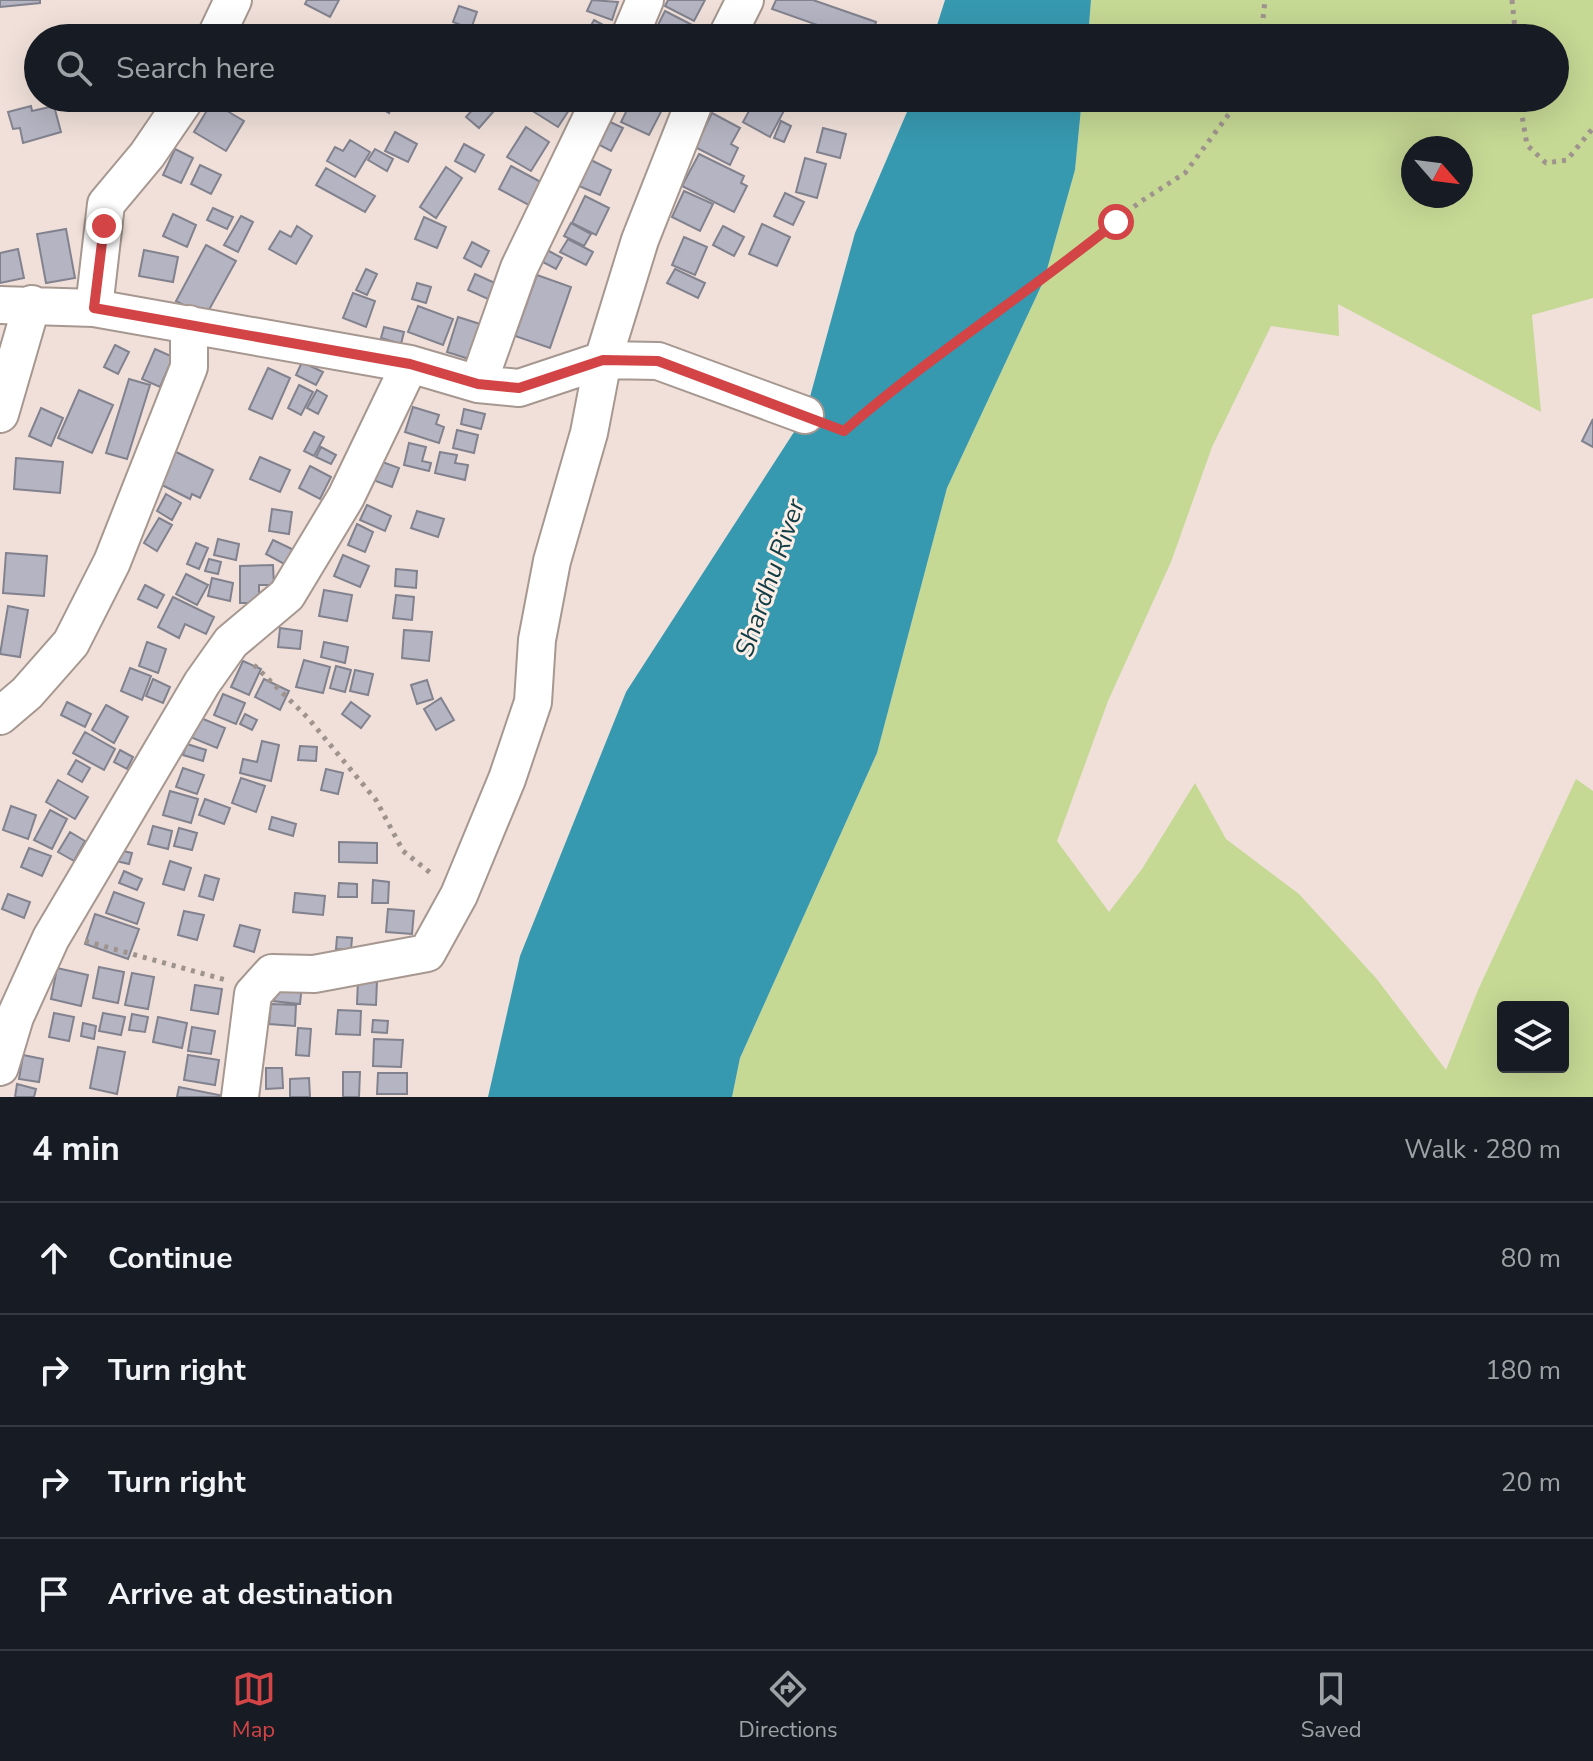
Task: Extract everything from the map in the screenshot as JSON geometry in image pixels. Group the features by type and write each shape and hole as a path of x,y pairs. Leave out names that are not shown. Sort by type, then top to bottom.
{"street":[{"path":"222,24 233,0"},
{"path":"635,24 645,0"},
{"path":"733,24 745,0"},
{"path":"94,308 106,204 147,155 176,112"},
{"path":"478,384 519,268 594,112"},
{"path":"240,1097 253,994 272,973 314,974 427,953 459,895 507,779 533,702 537,640 552,561 589,433 603,360 640,240 690,112"},
{"path":"0,414 16,305 94,308 410,364 478,384 519,388 603,360 658,361 805,415"},
{"path":"0,716 27,693 71,643 112,562 189,367 189,324"},
{"path":"0,1067 15,1017 55,932 202,683 231,642 287,595 346,497 410,364"}],"path":[{"path":"1265,0 1265,24"},
{"path":"1512,0 1515,24"},
{"path":"805,415 844,431 914,371 1044,280 1140,202 1185,173 1231,112"},
{"path":"1521,112 1527,145 1546,163 1567,160 1593,128"},
{"path":"231,642 308,718 376,800 403,851 459,895"},
{"path":"55,932 151,962 258,988"}],"green space":[{"path":"1091,0 1593,0 1593,298 1532,315 1541,412 1338,304 1339,336 1271,326 1212,447 1171,562 1108,701 1057,841 1109,912 1142,869 1195,783 1226,839 1299,894 1376,978 1446,1070 1478,990 1576,779 1593,791 1593,1097 732,1097 740,1058 877,753 947,488 1044,280 1075,170 1081,112 1569,112 1569,24 1089,24"}],"water":[{"path":"945,0 1091,0 1089,24 937,24"},
{"name":"Shardhu River","path":"907,112 1081,112 1075,170 1044,280 947,488 877,753 740,1058 732,1097 488,1097 520,956 626,692 805,415 855,233"}],"building":[{"path":"0,0 40,0 40,3 0,7"},
{"path":"307,0 339,0 330,17 305,4"},
{"path":"592,0 618,2 612,20 587,11"},
{"path":"668,0 705,0 694,21 665,6"},
{"path":"776,0 813,0 876,22 814,24 772,9"},
{"path":"459,6 477,12 473,24 453,22"},
{"path":"665,11 690,24 658,24"},
{"path":"24,108 24,112 56,112 61,132 23,143 20,128 13,129 8,112"},
{"path":"206,112 229,112 244,121 226,151 194,132"},
{"path":"470,112 493,112 479,128 466,117"},
{"path":"534,112 568,112 558,127"},
{"path":"626,112 661,112 649,135 621,122"},
{"path":"748,112 783,112 770,137 743,122"},
{"path":"712,113 740,128 731,144 738,148 730,165 695,147"},
{"path":"606,120 623,128 611,151 594,142"},
{"path":"781,121 791,126 784,142 774,138"},
{"path":"526,127 549,142 531,171 507,157"},
{"path":"823,128 846,134 840,158 817,152"},
{"path":"395,132 417,144 408,162 385,151"},
{"path":"350,140 370,152 355,177 327,161 335,147 343,151"},
{"path":"464,144 484,155 475,172 455,161"},
{"path":"175,149 193,158 181,183 163,175"},
{"path":"375,149 393,159 387,171 368,160"},
{"path":"699,154 744,176 741,183 747,186 734,212 682,186"},
{"path":"805,158 826,164 817,198 796,192"},
{"path":"591,160 611,170 600,195 579,186"},
{"path":"200,165 221,175 211,194 191,184"},
{"path":"511,166 550,187 538,210 499,189"},
{"path":"446,167 462,178 436,218 420,207"},
{"path":"326,168 375,196 365,212 316,185"},
{"path":"684,191 713,204 700,231 672,217"},
{"path":"785,193 804,202 793,225 774,216"},
{"path":"585,196 609,208 596,235 572,223"},
{"path":"213,208 233,217 227,229 207,220"},
{"path":"173,214 196,225 187,247 163,236"},
{"path":"241,216 253,222 238,252 224,245"},
{"path":"424,217 446,227 437,248 415,239"},
{"path":"571,223 591,234 584,246 564,236"},
{"path":"762,224 790,237 777,266 749,254"},
{"path":"297,226 312,236 296,264 269,249 280,231 291,237"},
{"path":"723,226 744,237 734,256 713,245"},
{"path":"66,229 75,278 46,283 37,234"},
{"path":"684,237 707,247 695,275 672,265"},
{"path":"568,239 593,252 586,265 560,252"},
{"path":"472,242 489,251 481,267 464,258"},
{"path":"206,245 236,261 205,317 176,301"},
{"path":"18,249 24,278 0,283 0,253"},
{"path":"144,250 178,257 173,282 139,276"},
{"path":"547,250 562,258 556,269 541,261"},
{"path":"366,269 377,274 367,295 356,290"},
{"path":"675,269 705,283 698,298 667,283"},
{"path":"475,274 495,283 488,299 468,290"},
{"path":"537,275 571,287 550,348 515,336"},
{"path":"417,283 431,287 426,303 412,299"},
{"path":"353,293 375,301 366,327 343,318"},
{"path":"418,306 453,319 443,345 408,332"},
{"path":"458,317 480,324 469,359 447,352"},
{"path":"384,327 404,332 401,344 381,338"},
{"path":"115,345 129,352 118,374 104,367"},
{"path":"155,349 173,357 160,387 142,379"},
{"path":"302,362 323,372 316,385 296,375"},
{"path":"268,368 290,378 272,419 249,409"},
{"path":"129,379 150,385 127,459 106,453"},
{"path":"299,385 313,392 301,415 288,408"},
{"path":"79,390 113,405 92,453 58,438"},
{"path":"317,390 327,396 318,414 307,408"},
{"path":"413,407 439,415 436,424 444,427 439,443 405,432"},
{"path":"41,408 63,418 51,446 29,436"},
{"path":"464,409 485,414 481,429 461,424"},
{"path":"1593,419 1593,447 1582,441"},
{"path":"457,430 478,435 474,453 453,448"},
{"path":"314,432 324,437 314,456 304,451"},
{"path":"409,443 426,447 422,461 431,463 429,471 404,465"},
{"path":"321,447 336,455 331,464 316,457"},
{"path":"172,450 213,470 200,498 192,494 190,499 156,482"},
{"path":"440,452 457,455 455,463 468,465 465,480 435,473"},
{"path":"260,457 290,470 280,492 250,479"},
{"path":"16,458 63,462 60,493 14,489"},
{"path":"377,460 399,468 392,487 370,479"},
{"path":"310,466 331,477 320,499 299,488"},
{"path":"166,494 181,503 172,520 157,511"},
{"path":"367,505 391,516 385,531 360,520"},
{"path":"272,509 292,512 289,534 269,531"},
{"path":"417,511 444,519 438,537 411,528"},
{"path":"159,518 172,525 157,551 144,543"},
{"path":"357,524 373,532 365,552 348,545"},
{"path":"218,539 239,544 236,560 214,555"},
{"path":"273,540 294,550 286,565 266,554"},
{"path":"196,543 208,548 199,569 187,564"},
{"path":"6,553 47,556 44,596 3,593"},
{"path":"343,555 369,566 360,587 334,576"},
{"path":"209,559 221,562 218,574 205,571"},
{"path":"273,565 274,585 259,585 259,603 240,603 240,566"},
{"path":"396,569 417,571 416,588 395,586"},
{"path":"186,574 208,585 197,605 176,594"},
{"path":"212,578 233,583 230,601 208,596"},
{"path":"145,585 164,595 157,608 138,599"},
{"path":"324,590 352,595 347,621 319,616"},
{"path":"396,595 414,597 412,620 393,618"},
{"path":"173,597 214,617 206,634 185,624 179,638 158,627"},
{"path":"8,606 28,610 20,657 0,654"},
{"path":"280,628 302,631 300,649 278,647"},
{"path":"404,630 432,632 429,661 402,658"},
{"path":"147,642 166,649 158,673 139,666"},
{"path":"324,642 348,647 345,663 321,657"},
{"path":"304,660 330,667 323,693 296,687"},
{"path":"243,661 261,669 249,695 231,687"},
{"path":"336,666 351,670 345,692 330,688"},
{"path":"130,668 151,676 142,700 121,691"},
{"path":"355,670 373,674 368,695 350,691"},
{"path":"153,679 170,687 163,703 146,696"},
{"path":"264,679 289,691 280,710 255,697"},
{"path":"427,680 433,699 417,704 411,685"},
{"path":"223,694 245,703 236,724 214,715"},
{"path":"441,698 454,720 436,730 424,709"},
{"path":"67,702 91,714 85,727 61,715"},
{"path":"351,702 370,716 361,728 342,714"},
{"path":"106,705 128,717 114,743 92,730"},
{"path":"245,714 257,720 252,730 240,724"},
{"path":"196,716 225,728 217,748 188,736"},
{"path":"85,732 115,749 104,770 73,753"},
{"path":"262,741 279,745 271,781 240,773 243,759 257,762"},
{"path":"187,744 206,750 203,761 183,755"},
{"path":"300,746 317,747 316,761 298,760"},
{"path":"120,750 133,757 127,769 114,762"},
{"path":"76,760 90,768 82,782 68,774"},
{"path":"183,768 204,775 197,794 176,787"},
{"path":"326,769 343,773 338,794 321,790"},
{"path":"241,778 265,786 256,812 232,803"},
{"path":"58,780 88,797 75,819 46,802"},
{"path":"170,791 198,799 191,823 163,815"},
{"path":"205,799 230,808 224,824 199,815"},
{"path":"11,806 36,815 28,839 3,830"},
{"path":"50,810 67,819 52,849 34,840"},
{"path":"272,817 296,824 293,836 269,829"},
{"path":"153,826 172,831 168,849 148,844"},
{"path":"179,828 197,833 192,850 174,846"},
{"path":"70,832 85,841 74,861 58,852"},
{"path":"339,842 377,843 377,863 339,862"},
{"path":"29,848 51,856 42,876 21,867"},
{"path":"119,850 132,853 129,864 116,861"},
{"path":"170,861 191,868 184,890 163,884"},
{"path":"124,871 142,879 137,890 119,883"},
{"path":"205,875 219,879 213,900 199,896"},
{"path":"373,880 389,882 388,903 372,903"},
{"path":"339,883 357,884 357,897 338,897"},
{"path":"114,892 144,903 137,924 106,913"},
{"path":"295,893 325,896 323,915 293,912"},
{"path":"8,894 30,902 24,918 2,909"},
{"path":"388,909 414,911 412,934 386,932"},
{"path":"184,911 204,915 197,940 178,935"},
{"path":"95,914 139,929 128,959 85,944"},
{"path":"240,925 260,930 254,952 234,946"},
{"path":"337,937 352,938 351,950 336,949"},
{"path":"99,967 124,972 118,1003 93,998"},
{"path":"57,968 88,975 81,1006 51,999"},
{"path":"132,973 154,977 148,1009 125,1005"},
{"path":"358,980 377,981 376,1005 357,1004"},
{"path":"274,982 302,984 300,1004 272,1001"},
{"path":"195,985 222,989 218,1014 191,1010"},
{"path":"271,1004 296,1005 295,1026 269,1024"},
{"path":"338,1010 361,1011 360,1035 336,1034"},
{"path":"54,1013 74,1017 69,1041 49,1037"},
{"path":"103,1013 125,1017 121,1035 99,1031"},
{"path":"132,1014 148,1017 145,1032 129,1030"},
{"path":"158,1017 187,1023 182,1048 153,1042"},
{"path":"373,1020 388,1021 387,1033 372,1032"},
{"path":"83,1023 96,1026 94,1039 81,1036"},
{"path":"192,1027 215,1031 211,1054 188,1051"},
{"path":"298,1028 311,1029 309,1056 296,1055"},
{"path":"374,1039 403,1040 401,1067 373,1066"},
{"path":"98,1047 125,1052 117,1094 90,1088"},
{"path":"23,1055 43,1059 39,1082 19,1079"},
{"path":"188,1055 219,1060 215,1085 184,1080"},
{"path":"266,1068 282,1068 283,1088 266,1089"},
{"path":"343,1072 360,1072 359,1097 343,1097"},
{"path":"378,1073 407,1073 407,1094 377,1094"},
{"path":"309,1078 310,1097 290,1097 290,1079"},
{"path":"17,1084 36,1089 34,1097 15,1097"},
{"path":"179,1087 224,1096 177,1097"}],"route":[{"path":"104,226 94,308 410,364 478,384 519,388 603,360 658,361 844,431 914,371 1044,280 1116,222"}]}
